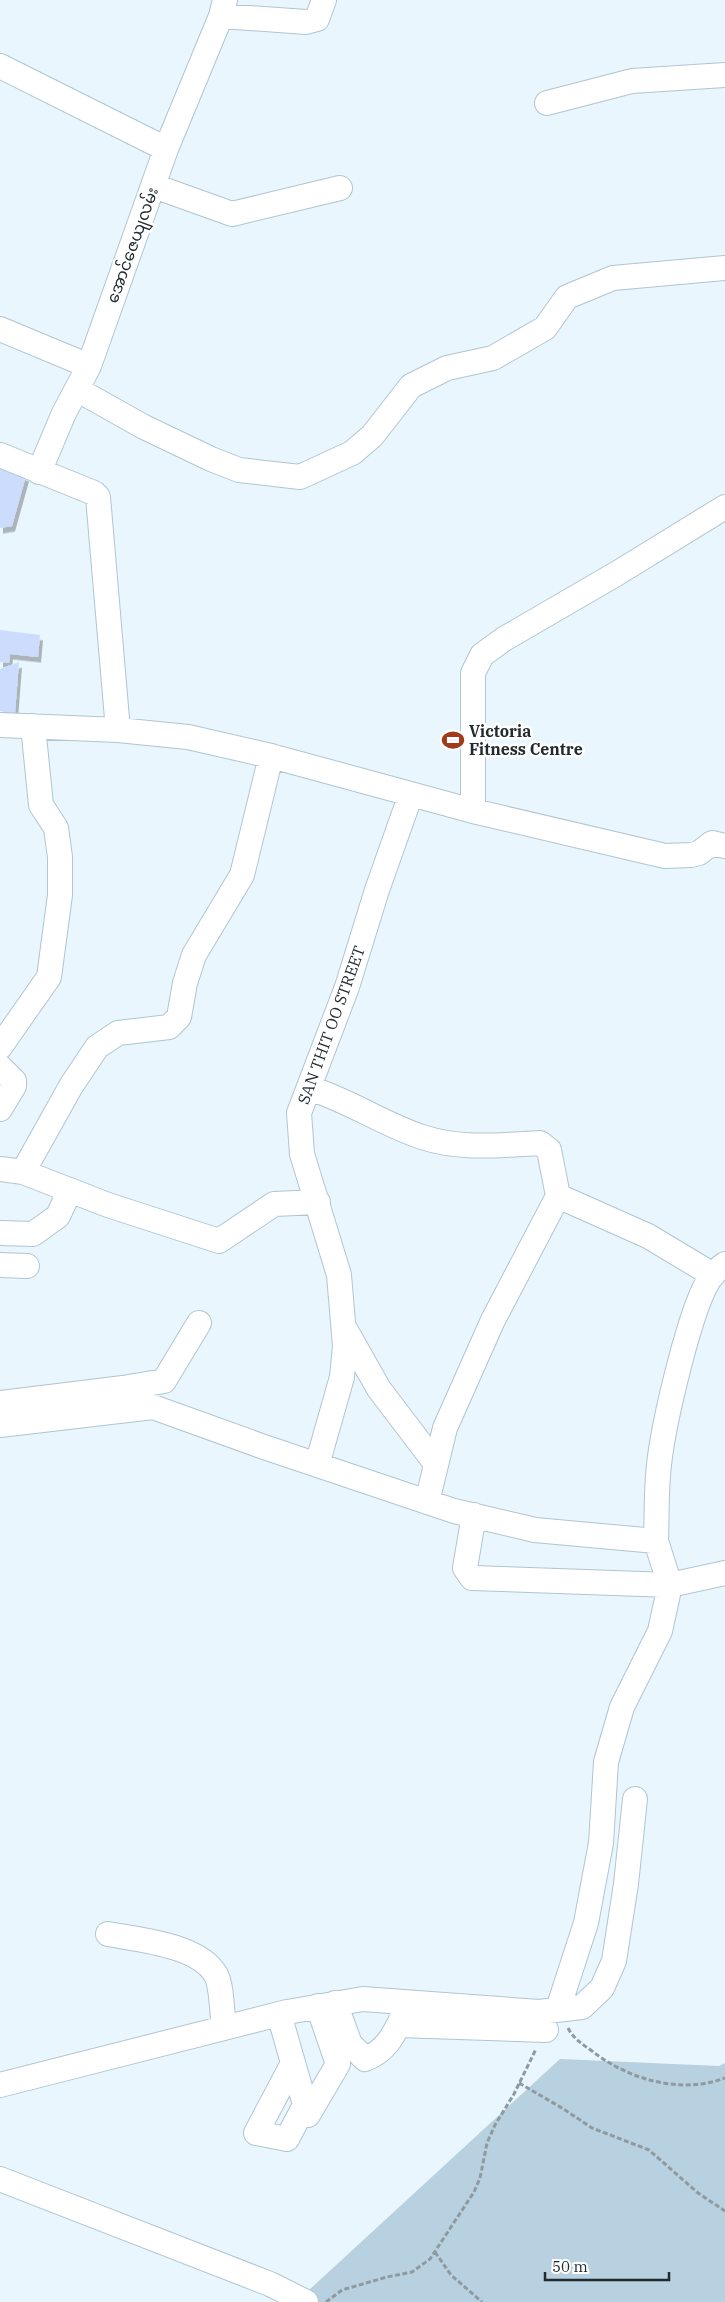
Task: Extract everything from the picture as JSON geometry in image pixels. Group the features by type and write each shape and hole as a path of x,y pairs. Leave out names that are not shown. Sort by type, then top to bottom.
{"street":[{"path":"223,8 306,22 317,19 324,0"},
{"name":"အောင်ဇေယျလမ်း","path":"39,472 64,413 78,390 89,366 166,149 223,8"},
{"path":"0,66 166,149"},
{"path":"547,103 632,81 725,75"},
{"path":"154,186 232,214 340,188"},
{"path":"78,390 144,427 211,459 239,470 300,477 352,453 372,436 411,386 447,368 493,358 545,328 567,297 613,278 725,268"},
{"path":"0,328 89,366"},
{"path":"0,455 94,493 98,497 118,730"},
{"path":"473,811 473,673 482,655 504,639 616,574 725,506"},
{"path":"0,724 118,730 188,737 271,756 473,811 665,856 691,856 699,853 712,843 725,846"},
{"path":"0,1047 49,977 60,896 60,857 56,828 41,804 32,726"},
{"path":"271,756 242,875 194,955 185,983 179,1017 169,1027 118,1033 97,1047 11,1170 108,1205 220,1240 274,1204 318,1202"},
{"name":"SAN THIT OO STREET","path":"317,1465 342,1377 345,1346 339,1275 302,1146 299,1113 347,987 377,890 411,794"},
{"path":"0,1067 14,1081 14,1086 0,1109"},
{"path":"309,1088 326,1093 422,1137 468,1147 540,1143 549,1150 558,1196 494,1320 445,1428 427,1502"},
{"path":"0,1233 33,1234 58,1216 70,1190"},
{"path":"558,1196 719,1270 698,1304 663,1436 659,1467 656,1541 670,1585 660,1631 622,1707 606,1762 601,1843 588,1914 558,2009"},
{"path":"0,1265 27,1266"},
{"path":"0,1403 164,1381 199,1323"},
{"path":"342,1326 378,1389 436,1464"},
{"path":"0,1425 153,1407 317,1465 427,1502 474,1515 535,1530 656,1541"},
{"path":"474,1515 465,1568 472,1578 670,1585 725,1573"},
{"path":"0,2085 279,2014 364,1999 539,2012 582,2006 602,1988 614,1961 626,1884 635,1799"},
{"path":"108,1934 189,1952 206,1962 217,1976 224,2028"},
{"path":"327,2005 350,2044 365,2059 377,2054 391,2040 410,2002"},
{"path":"279,2014 308,2115 338,2064 327,2005"},
{"path":"399,2025 546,2030"},
{"path":"338,2064 385,2062"},
{"path":"293,2063 256,2133 287,2139 305,2104"},
{"path":"0,2179 270,2284 306,2302"}],"path":[{"path":"558,2009 572,2036 608,2064 647,2080 695,2086 725,2078"},
{"path":"326,2302 342,2290 387,2276 412,2272 435,2252 474,2192 480,2178 487,2143 495,2125 546,2030"},
{"path":"519,2083 592,2128 649,2150 698,2193 725,2211"},
{"path":"435,2252 451,2275 482,2302"}],"shaded area":[{"path":"560,2059 719,2066 725,2063 725,2302 296,2302"}],"building":[{"path":"0,467 26,476 12,526 0,528"},
{"path":"0,630 40,635 38,657 10,654 9,663 0,662"},
{"path":"19,662 15,713 0,711 0,669"}],"place":[{"name":"Victoria Fitness Centre","path":"453,740"}]}
